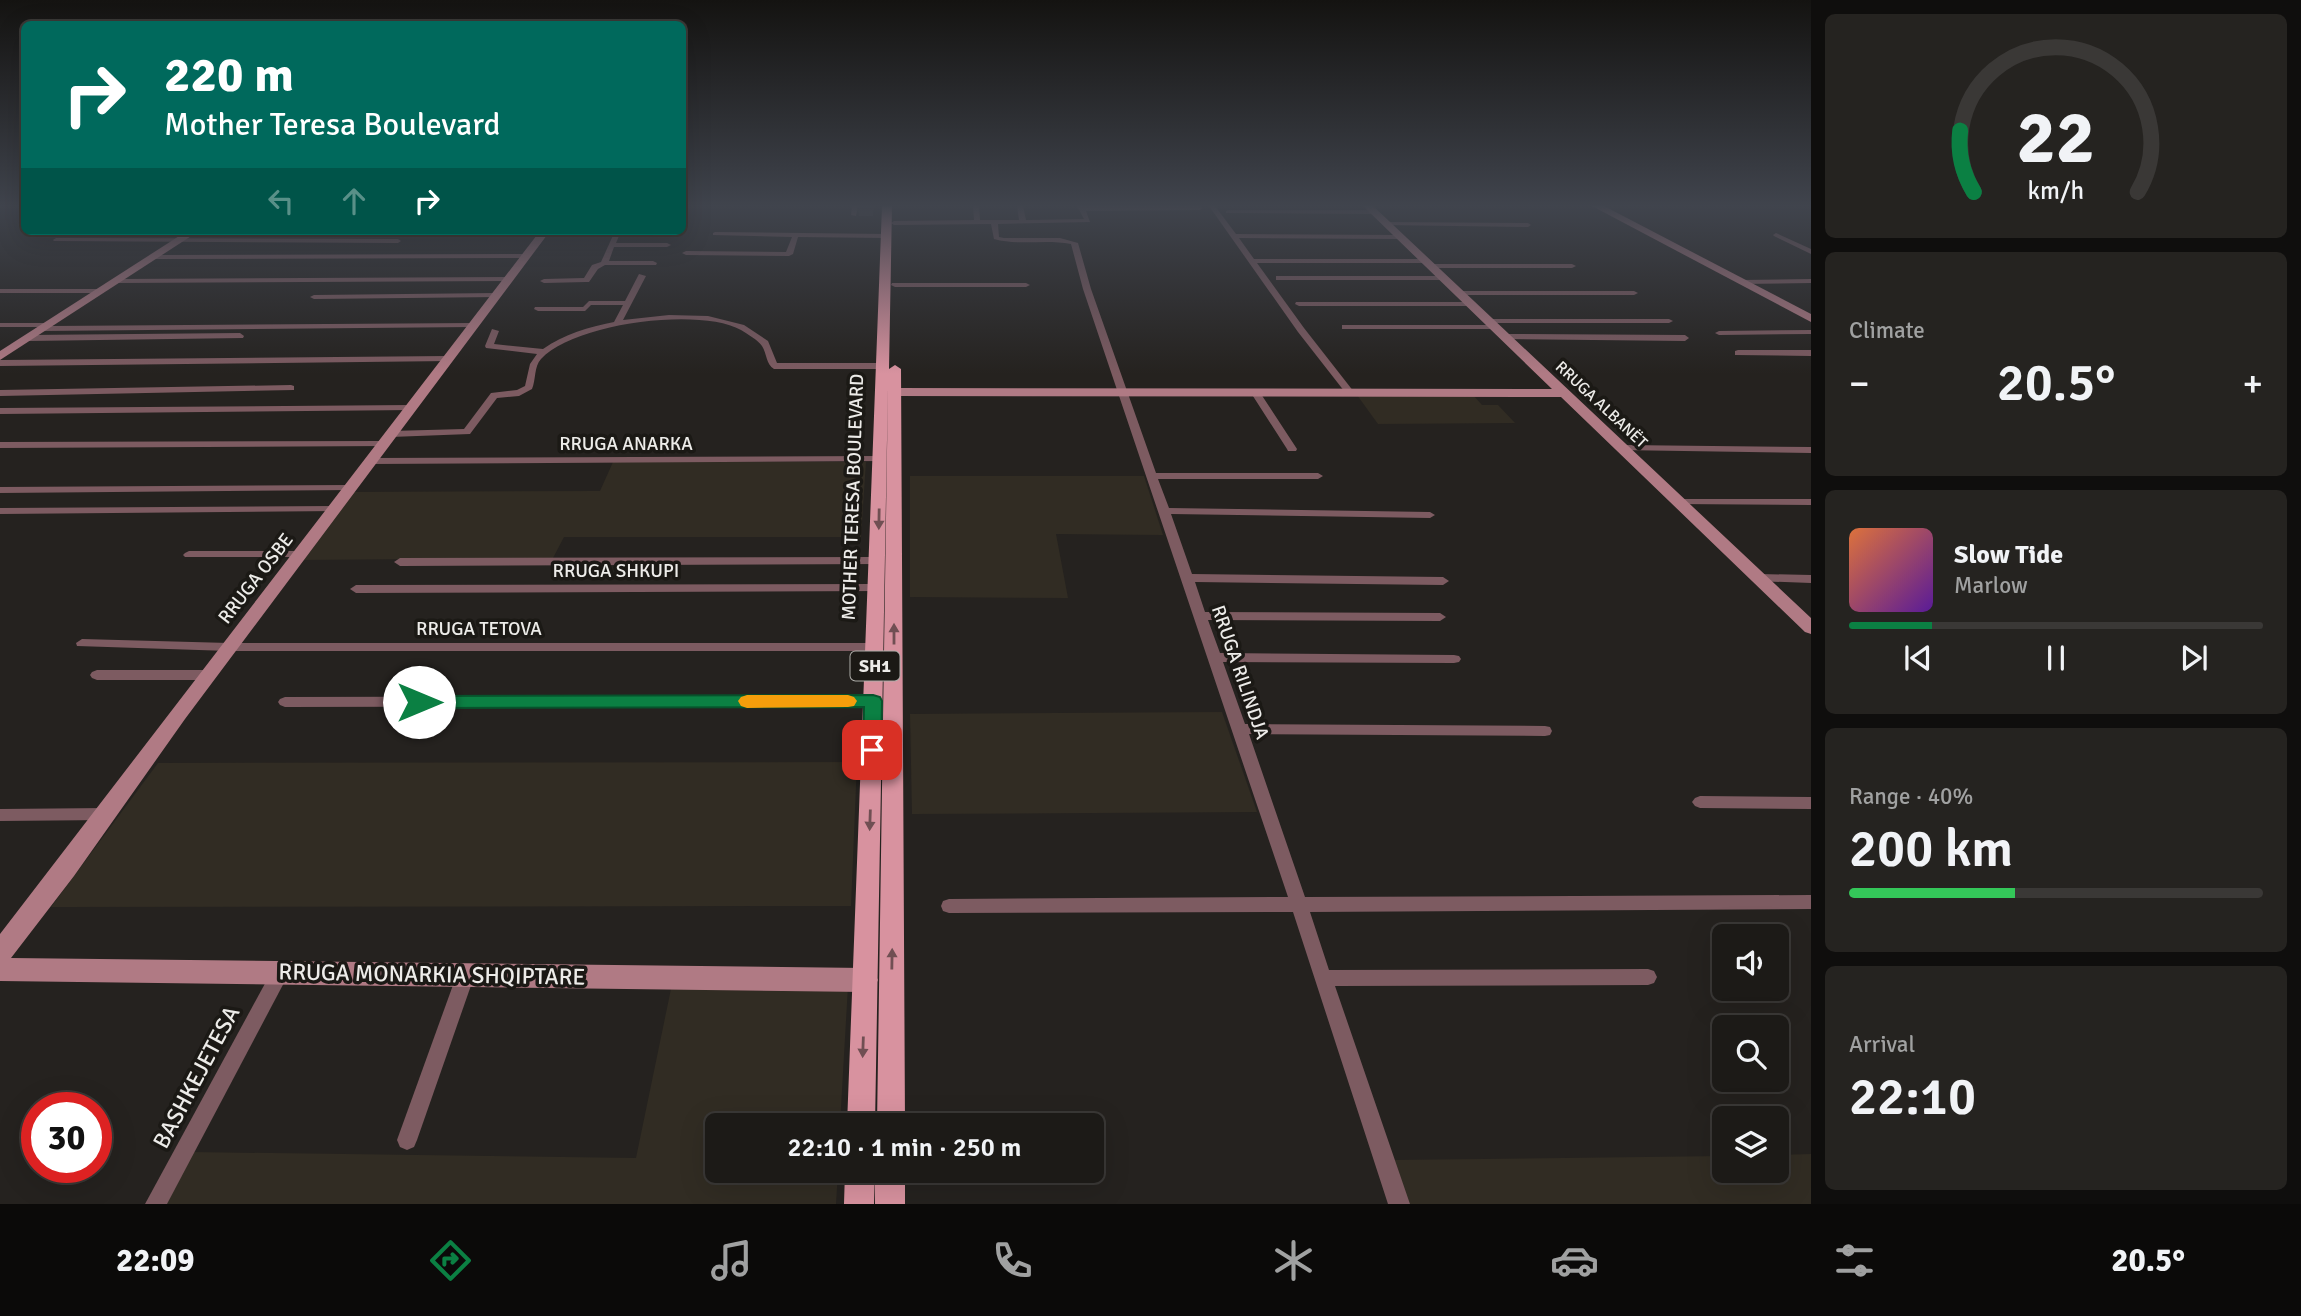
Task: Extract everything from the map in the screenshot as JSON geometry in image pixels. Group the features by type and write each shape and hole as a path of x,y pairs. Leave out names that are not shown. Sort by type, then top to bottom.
{"main road":[{"name":"MOTHER TERESA BOULEVARD","path":"861,1113 888,262"},
{"name":"MOTHER TERESA BOULEVARD","path":"891,1113 893,262"},
{"path":"859,1204 860,1183"},
{"path":"890,1183 890,1204"}],"street":[{"path":"3,352 146,262"},
{"name":"RRUGA OSBE","path":"0,953 520,262"},
{"name":"RRUGA RILINDJA","path":"1080,262 1399,1204"},
{"path":"1253,262 1301,330 1352,394"},
{"path":"1322,262 1572,267"},
{"path":"1703,262 1811,319"},
{"path":"544,281 586,281 595,267 604,263 653,263"},
{"name":"RRUGA ALBANËT","path":"1429,264 1811,628"},
{"path":"618,322 642,276"},
{"path":"1279,278 1443,278"},
{"path":"116,281 508,279"},
{"path":"1741,282 1811,281"},
{"path":"895,285 1026,285"},
{"path":"0,291 101,291"},
{"path":"1460,293 1634,293"},
{"path":"314,298 496,295"},
{"path":"538,309 585,309 589,303 627,303"},
{"path":"1299,304 1471,304"},
{"path":"550,319 556,309"},
{"path":"0,445 388,439 467,432 494,395 519,393 529,387 533,365 544,352 567,339 618,322 682,317 710,319 735,326 764,342 774,357 774,366 883,366"},
{"path":"1497,328 1669,321"},
{"path":"0,325 472,326"},
{"path":"1345,327 1497,328 1685,338"},
{"path":"495,331 489,346 544,352"},
{"path":"1719,333 1811,332"},
{"path":"28,338 240,337"},
{"path":"1738,353 1811,353"},
{"path":"0,363 447,359"},
{"path":"0,393 291,388"},
{"path":"895,392 1564,393"},
{"path":"1256,393 1292,449"},
{"path":"0,411 411,408"},
{"path":"1623,448 1811,450"},
{"name":"RRUGA ANARKA","path":"371,461 881,459"},
{"path":"1152,476 1318,476"},
{"path":"0,490 350,488"},
{"path":"1679,502 1811,502"},
{"path":"0,511 335,509"},
{"path":"1164,512 1430,515"},
{"path":"189,555 300,554"},
{"path":"400,562 878,561"},
{"path":"1187,578 1443,581"},
{"path":"1759,578 1811,579"},
{"name":"RRUGA SHKUPI","path":"356,590 877,588"},
{"path":"1201,616 1440,617"},
{"name":"RRUGA TETOVA","path":"82,643 229,647 875,647"},
{"path":"1215,657 1454,659"},
{"path":"97,675 208,675"},
{"path":"285,702 873,701"},
{"path":"1240,729 1545,731"},
{"path":"1700,802 1811,803"},
{"path":"0,816 107,814"},
{"path":"949,906 1811,902"},
{"name":"RRUGA MONARKIA SHQIPTARE","path":"0,969 865,979"},
{"name":"BASHKEJETESA","path":"156,1204 280,973"},
{"path":"407,1140 466,974"},
{"path":"1324,978 1648,977"}],"shaded area":[{"path":"1357,395 1473,395 1482,405 1498,405 1515,423 1378,424"},
{"path":"613,462 866,462 861,537 564,537 553,558 301,560 352,492 600,491"},
{"path":"910,476 1144,476 1163,535 1056,534 1068,598 910,597"},
{"path":"1222,712 1257,812 912,814 910,714"},
{"path":"857,762 851,906 51,907 158,763"},
{"path":"672,984 848,986 841,1113 705,1113 705,1183 837,1183 836,1204 164,1204 191,1152 636,1158"},
{"path":"1811,1154 1811,1204 1407,1204 1391,1160 1712,1156 1712,1183 1789,1183 1789,1155"}],"slow traffic":[{"path":"747,701 848,701"}],"route":[{"path":"419,702 873,701 872,750"}]}
